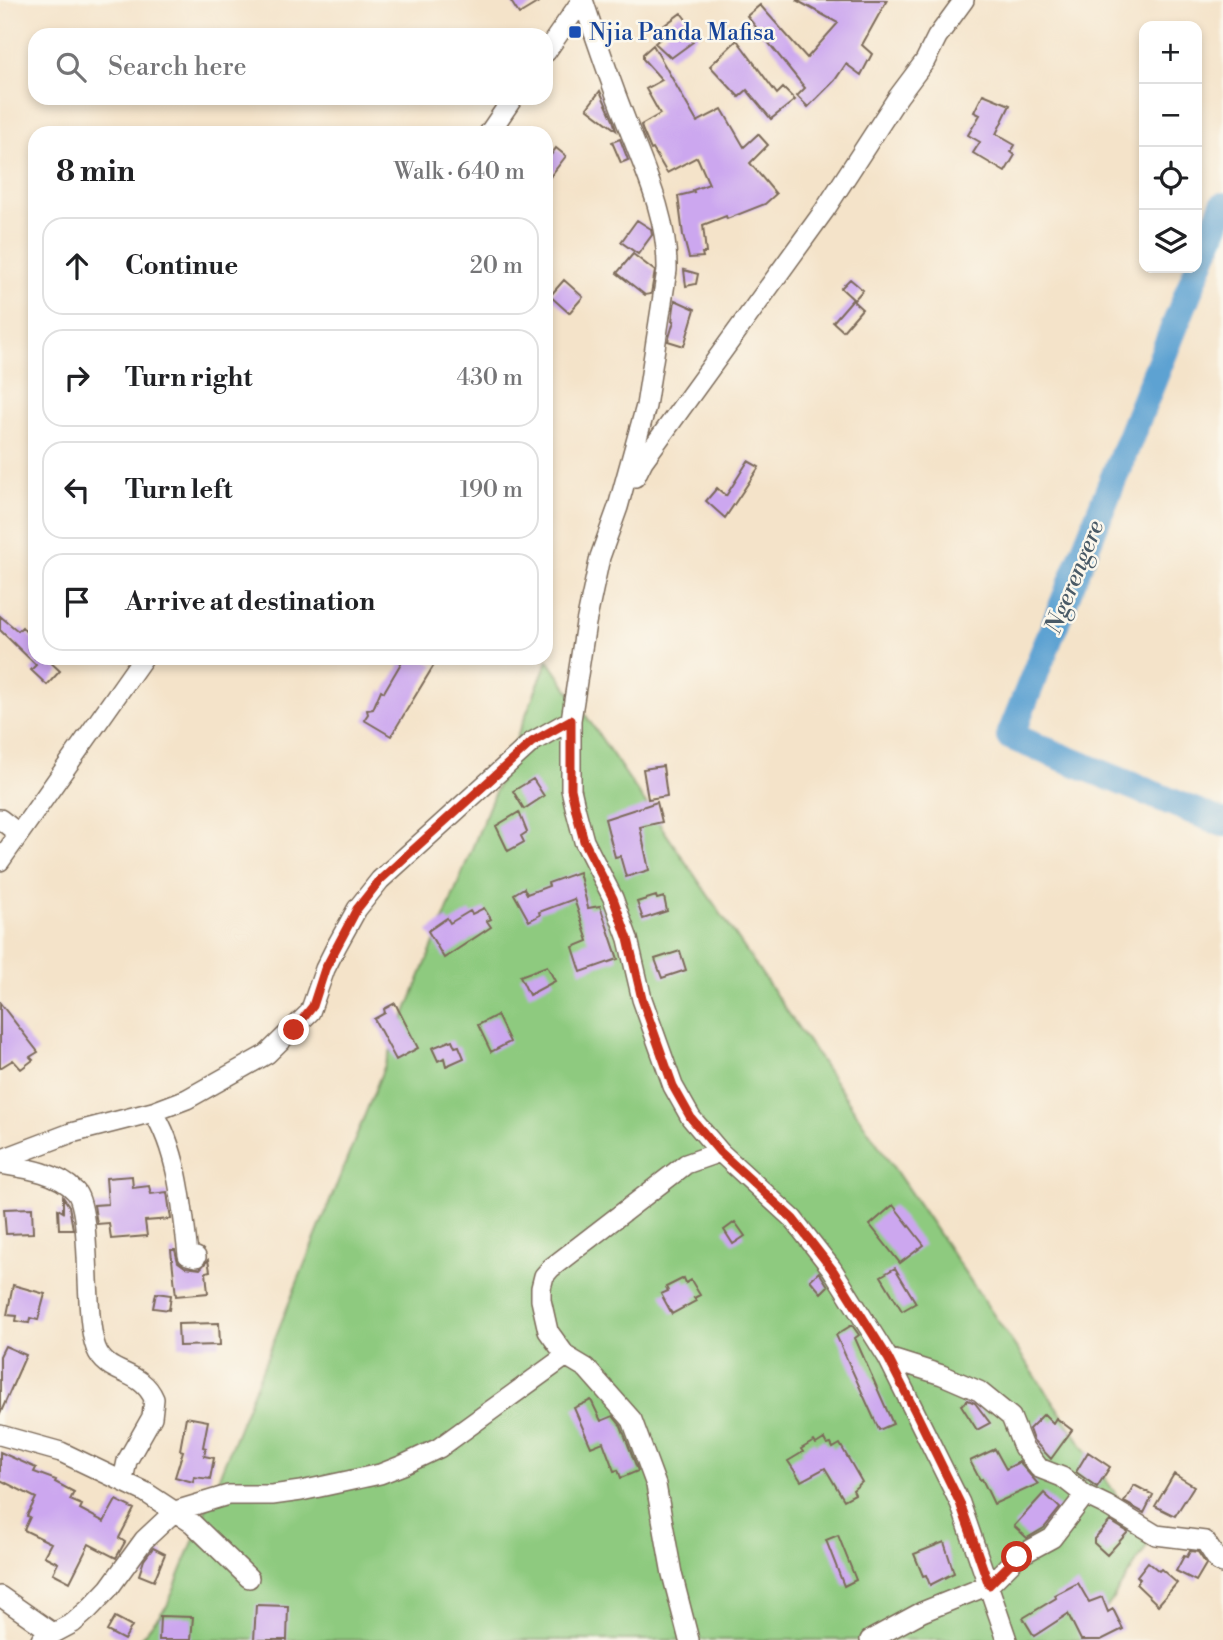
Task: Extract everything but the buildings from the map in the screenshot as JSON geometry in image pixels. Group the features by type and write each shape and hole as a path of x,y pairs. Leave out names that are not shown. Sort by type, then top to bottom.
{"street":[{"path":"553,42 583,0"},
{"path":"583,0 608,76 652,188 668,251 646,406 618,507 600,556 586,623 571,720 571,789 584,841 613,898 628,939 642,999 673,1086 691,1118 720,1152 793,1219 832,1269 888,1358 960,1503 1007,1640"},
{"path":"618,507 643,461 824,211 964,0"},
{"path":"494,126 508,105"},
{"path":"0,861 138,665"},
{"path":"0,1162 80,1130 153,1112 187,1099 267,1054 310,1012 330,960 357,909 380,880 532,742 571,720"},
{"path":"0,819 19,834"},
{"path":"153,1112 163,1129 172,1161 188,1255 196,1256"},
{"path":"689,1640 672,1574 656,1485 632,1420 586,1368 566,1356 548,1331 541,1300 543,1280 551,1268 686,1164 720,1152"},
{"path":"0,1162 49,1176 66,1184 79,1196 84,1226 90,1321 96,1348 108,1364 144,1381 155,1399 152,1417 127,1461 123,1480"},
{"path":"0,1596 47,1637 73,1623 89,1609 109,1588 145,1540 175,1511 228,1495 301,1492 380,1474 403,1465 439,1448 566,1356"},
{"path":"888,1358 942,1375 979,1391 1010,1417 1023,1447 1040,1468 1062,1477 1085,1495 1156,1535 1205,1541 1223,1564"},
{"path":"0,1435 61,1452 123,1480 192,1523 249,1578"},
{"path":"870,1640 922,1612 989,1585 1017,1557 1052,1538 1085,1495"}],"green space":[{"path":"546,665 551,665 1149,1543 1086,1640 139,1640 167,1606"}],"waterway":[{"name":"Ngerengere","path":"1223,206 1010,736 1223,823"}],"place":[{"name":"Njia Panda Mafisa","path":"575,32"}],"route":[{"path":"294,1030 310,1012 325,969 357,909 380,880 532,742 571,720 571,789 584,841 613,898 628,939 642,999 673,1086 691,1118 720,1152 793,1219 832,1269 888,1358 917,1415 960,1503 989,1585 1017,1557"}]}
